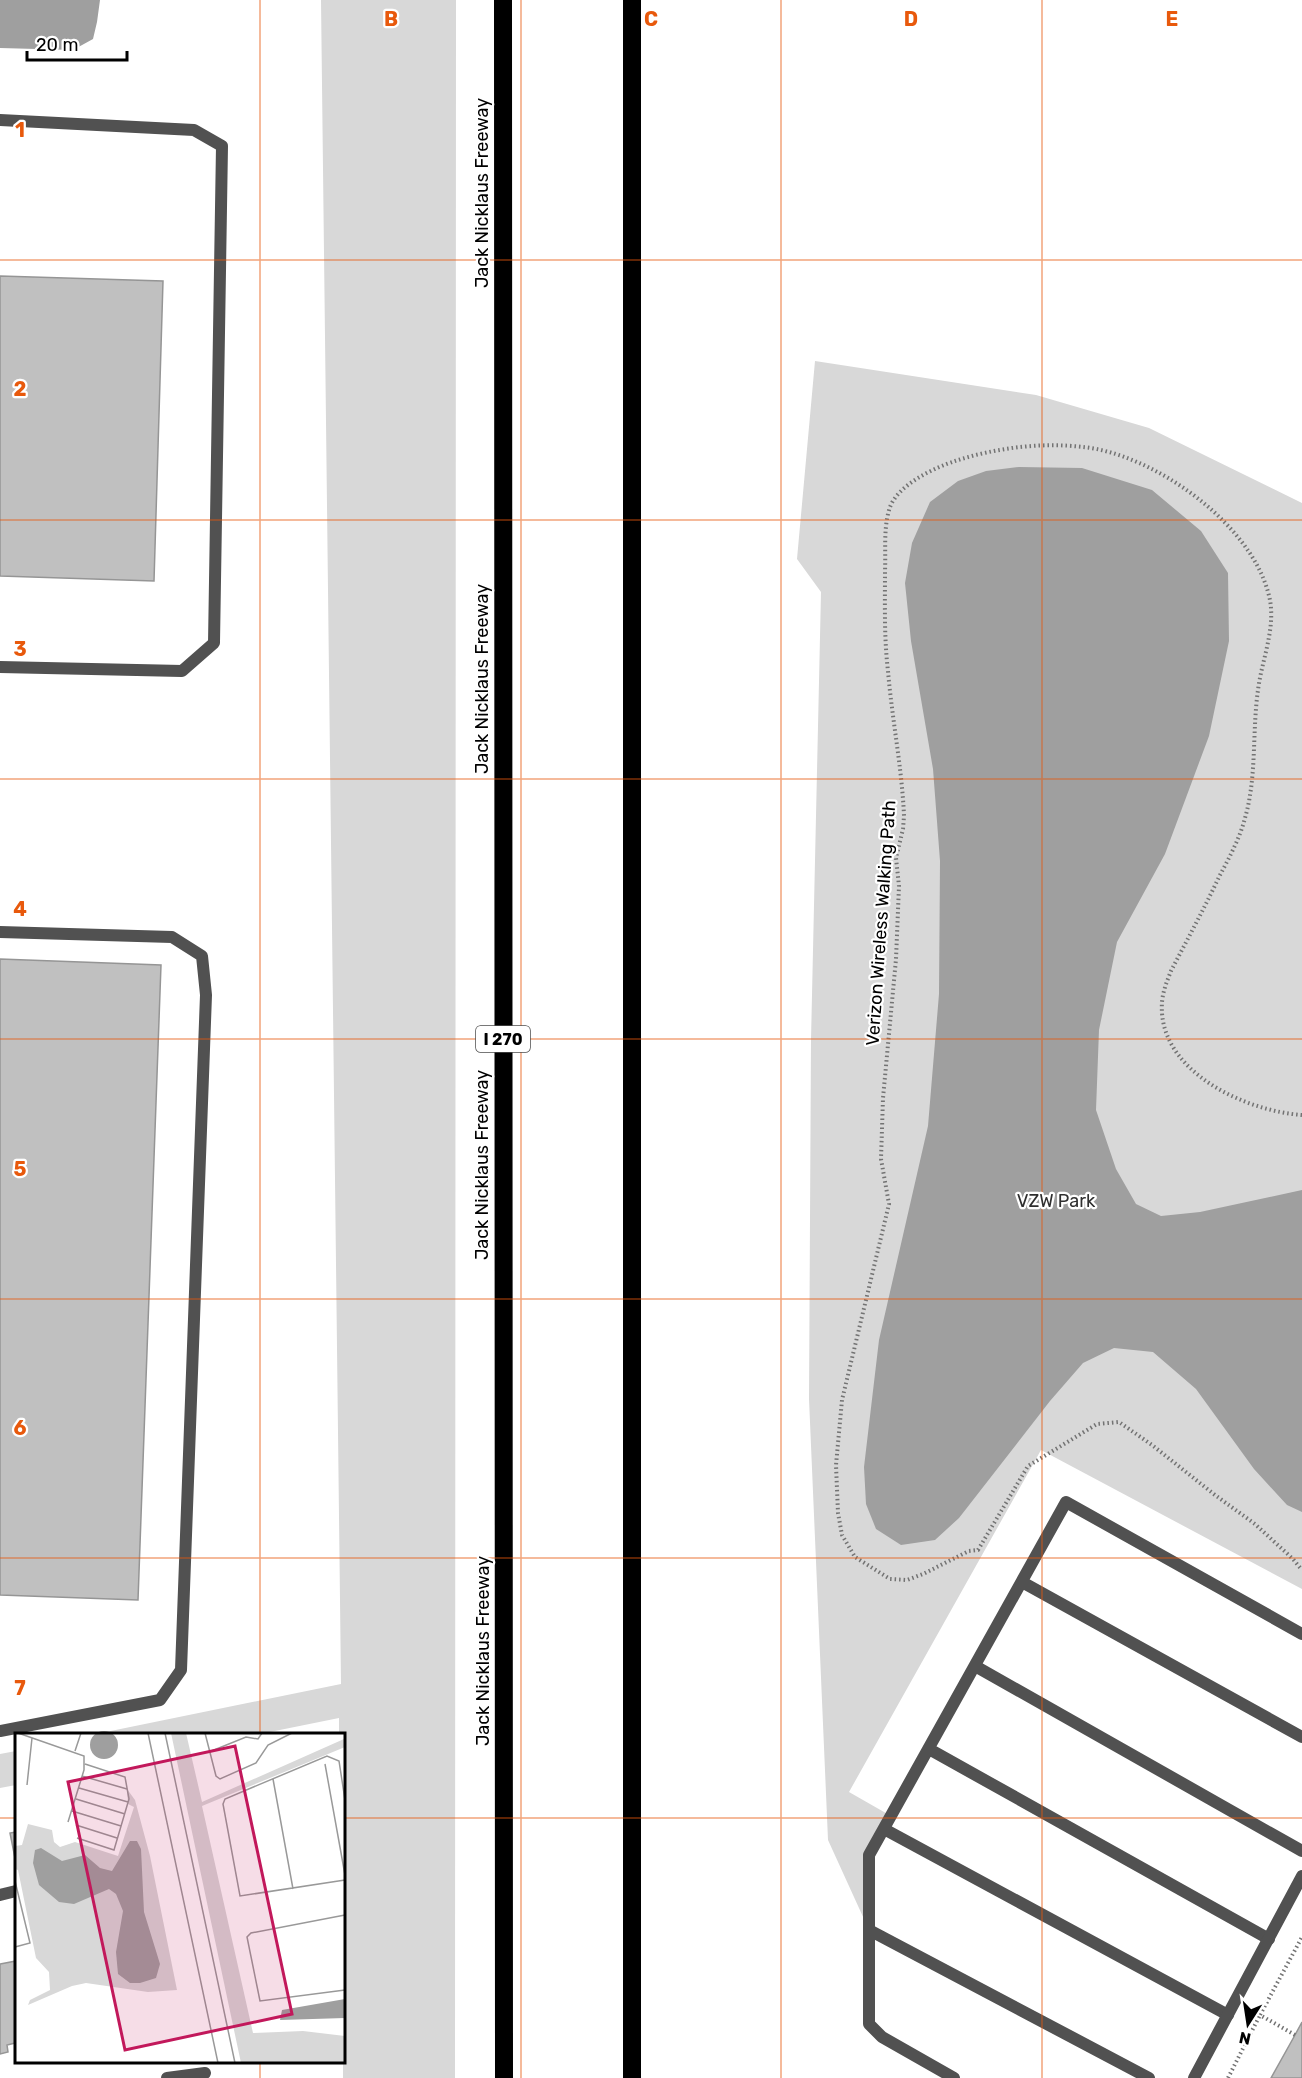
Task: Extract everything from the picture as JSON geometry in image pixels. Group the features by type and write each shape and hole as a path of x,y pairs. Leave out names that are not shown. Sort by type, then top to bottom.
{"highway":[{"name":"Jack Nicklaus Freeway","path":"503,0 504,2078"},
{"path":"632,0 632,2078"}],"street":[{"path":"0,120 194,130 222,146 214,643 182,671 0,667"},
{"path":"0,932 172,937 202,956 206,995 182,1670 160,1700 0,1731"},
{"path":"954,2078 882,2037 869,2024 869,1855 1066,1502 1302,1634"},
{"path":"1022,1582 1302,1737"},
{"path":"975,1666 1302,1851"},
{"path":"929,1749 1269,1939"},
{"path":"884,1829 1228,2015"},
{"path":"1194,2078 1302,1876"},
{"path":"0,1895 15,1891"},
{"path":"869,1930 1149,2078"},
{"path":"167,2078 205,2071"}],"path":[{"name":"Verizon Wireless Walking Path","path":"1302,1115 1266,1109 1216,1090 1184,1060 1173,1044 1166,1029 1162,1004 1171,971 1230,855 1245,820 1250,798 1258,690 1272,620 1268,591 1254,558 1213,512 1183,489 1136,461 1091,448 1059,446 1000,450 950,463 923,474 903,491 891,506 884,538 887,669 904,816 896,858 899,886 896,959 883,1098 881,1159 889,1204 842,1400 836,1466 838,1513 842,1535 855,1557 890,1579 907,1580 923,1574 969,1551 978,1550 1028,1466 1097,1424 1119,1422 1152,1444 1215,1496 1255,1524 1293,1558 1302,1570"},
{"path":"1228,2078 1302,1937"},
{"path":"1260,2015 1295,2035"}],"green space":[{"path":"321,0 456,0 455,2078 343,2078 343,2063 345,2063 345,1733 339,1733 339,1718 265,1733 101,1733 341,1684"},
{"name":"VZW Park","path":"815,361 1036,395 1149,428 1302,503 1302,1589 1041,1450 849,1792 891,1816 869,1855 869,1930 828,1840 809,1399 811,1040 821,592 797,559"},
{"path":"15,1751 15,1785 0,1788 0,1754"}],"shaded area":[{"path":"0,0 100,0 93,39 73,50 0,48"},
{"path":"1019,467 1082,468 1152,490 1201,531 1228,573 1229,641 1209,736 1165,854 1117,942 1099,1030 1096,1110 1116,1169 1136,1204 1161,1216 1200,1212 1302,1190 1302,1512 1287,1505 1254,1469 1196,1389 1153,1352 1114,1348 1083,1363 1050,1401 959,1518 935,1540 901,1545 876,1529 866,1504 864,1467 879,1340 928,1126 939,994 940,861 933,769 911,641 905,583 912,543 930,502 958,481 986,471"}],"building":[{"path":"0,276 163,281 154,581 0,576"},
{"path":"0,959 161,965 138,1600 0,1595"},
{"path":"15,1832 15,1858 10,1833"},
{"path":"15,1961 15,2043 7,2045 8,2052 0,2054 0,1964"},
{"path":"1302,2022 1302,2078 1271,2078 1295,2035"}]}
